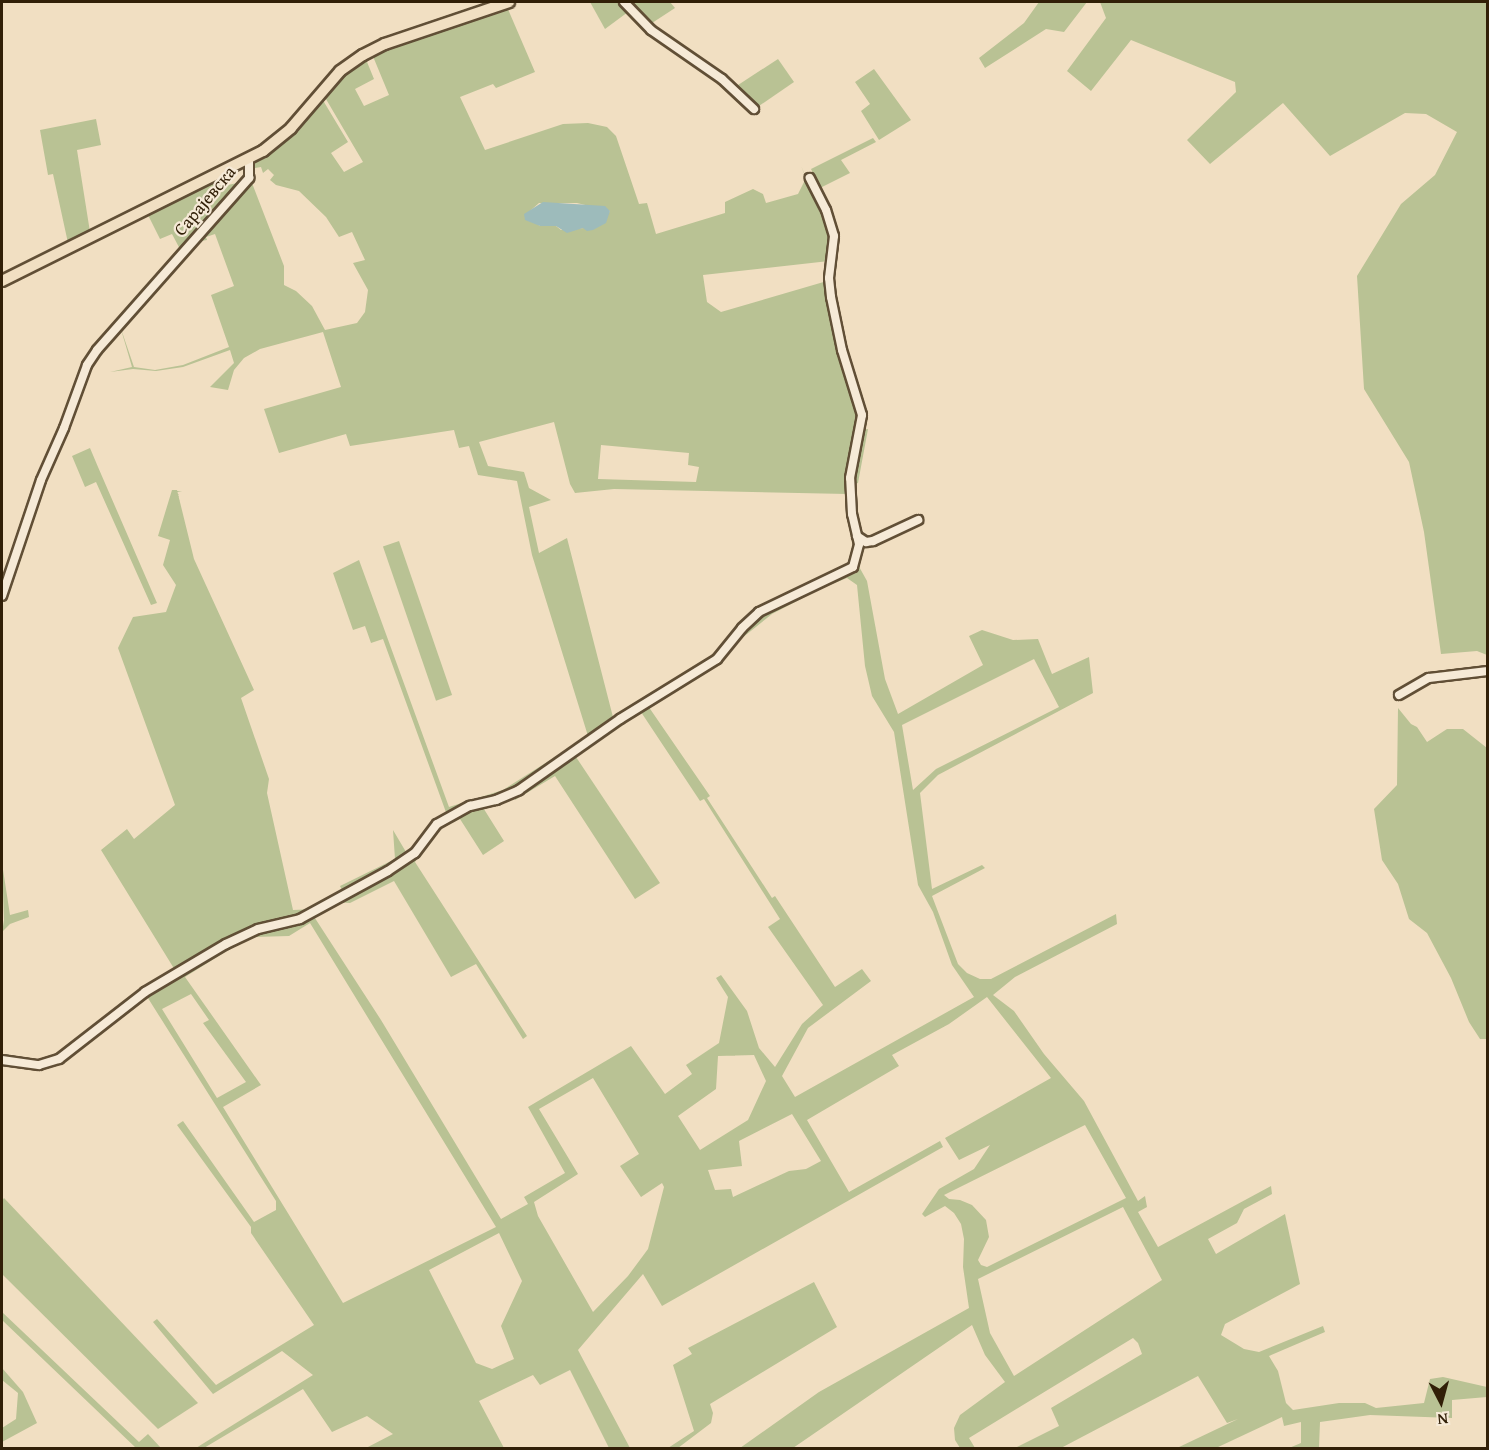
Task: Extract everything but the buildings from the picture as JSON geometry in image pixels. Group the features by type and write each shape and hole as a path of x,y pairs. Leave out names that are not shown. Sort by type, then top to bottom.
{"main road":[{"path":"249,159 278,141 340,71 363,55 385,44 509,2"},
{"name":"Сарајевска","path":"2,281 249,159"}],"street":[{"path":"624,2 651,30 722,79 754,109"},
{"name":"Сарајевска","path":"2,596 41,480 64,428 84,373 97,350 249,178 249,159"},
{"path":"2,1060 39,1065 59,1059 145,992 226,944 258,929 300,919 399,864 415,853 437,824 470,806 496,800 519,790 620,719 717,659 742,628 759,612 818,582 848,571 856,562 859,550 849,490 862,423 860,404 847,368 831,297 829,278 834,236 828,216 810,178"},
{"path":"857,536 866,542 873,541 918,520"},
{"path":"1399,695 1429,678 1488,671"}],"green space":[{"path":"590,2 622,2 628,12 605,29"},
{"path":"627,2 670,2 675,8 649,25"},
{"path":"1039,2 1087,2 1064,32 1046,29 985,68 979,58 1024,23"},
{"path":"1100,2 1487,2 1487,655 1477,651 1441,654 1424,532 1409,462 1364,389 1357,276 1401,204 1435,175 1457,132 1426,114 1405,113 1330,156 1283,103 1210,164 1187,140 1236,92 1235,82 1131,40 1091,91 1067,71 1106,18"},
{"path":"507,7 535,72 496,88 493,84 460,97 485,150 563,124 588,123 607,127 616,136 639,204 647,203 656,234 725,213 725,202 753,189 763,194 766,203 798,194 806,178 801,166 829,227 829,261 703,275 707,302 721,312 827,281 842,363 853,387 862,430 868,429 858,483 851,485 847,494 614,489 575,493 570,484 554,422 479,442 488,466 524,472 529,488 551,500 529,507 539,553 567,538 614,721 572,751 660,883 635,899 555,776 515,800 513,795 482,806 504,841 483,855 460,819 443,827 431,838 415,862 527,1036 523,1039 476,964 451,977 394,881 350,903 332,902 343,892 340,886 395,859 393,830 406,852 416,848 447,815 383,639 371,643 365,626 353,630 333,573 359,560 449,807 503,790 588,736 532,555 517,481 478,475 469,446 459,448 454,430 350,446 346,434 279,453 264,409 341,387 323,332 260,349 244,358 234,370 228,390 210,387 234,363 230,350 183,367 156,371 133,369 110,372 132,367 120,326 134,367 155,370 183,365 229,347 211,295 234,286 215,234 206,237 207,240 195,242 243,189 252,183 284,266 284,285 296,291 312,306 325,330 357,323 365,312 368,290 353,263 365,260 352,232 339,237 326,217 299,191 276,185 270,180 274,175 268,169 263,173 261,167 255,168 254,160 321,97 348,142 331,153 344,172 363,162 323,94 336,80 365,57 374,79 355,89 364,106 389,95 372,54","holes":["539,203 577,203 610,211 607,216 584,228 561,230 556,226 540,226 533,221 530,211","601,445 689,453 688,465 699,467 696,482 598,479"]},
{"path":"778,59 794,82 756,108 735,87"},
{"path":"874,69 911,120 879,140 861,111 870,104 855,82"},
{"path":"96,119 101,145 77,150 90,232 68,243 53,174 48,175 40,130"},
{"path":"873,138 876,142 841,160 850,173 820,188 811,169"},
{"path":"221,176 222,186 238,183 239,187 181,251 172,234 160,239 147,213"},
{"path":"90,448 157,603 151,605 96,482 85,487 72,456"},
{"path":"172,490 177,490 194,559 254,690 241,698 269,779 267,793 293,910 316,909 311,912 381,1020 501,1219 528,1204 524,1197 565,1173 528,1107 631,1046 665,1094 692,1074 686,1065 719,1043 728,997 716,978 721,975 747,1011 759,1048 775,1067 802,1024 823,1005 768,927 780,919 704,799 700,801 639,709 646,703 710,796 707,798 772,898 775,896 835,987 862,969 871,981 808,1028 782,1076 795,1097 974,997 952,965 933,912 918,885 894,732 872,696 865,666 857,585 847,578 822,588 772,614 742,638 738,636 750,620 857,563 867,581 885,679 898,714 983,665 969,636 982,630 1013,640 1038,639 1052,674 1089,657 1093,693 938,775 920,793 932,889 982,865 985,868 932,896 958,964 967,973 980,979 991,979 1116,914 1117,924 1015,977 993,995 1014,1011 1044,1054 1084,1101 1138,1201 1145,1196 1147,1207 1138,1212 1158,1247 1271,1186 1272,1194 1244,1209 1237,1223 1208,1239 1216,1254 1285,1214 1300,1284 1225,1324 1221,1335 1244,1349 1259,1352 1323,1326 1325,1332 1269,1356 1278,1371 1286,1403 1293,1410 1339,1403 1365,1403 1376,1408 1424,1403 1430,1379 1443,1377 1487,1387 1487,1397 1452,1400 1452,1418 1370,1415 1320,1422 1319,1448 1289,1448 1301,1443 1301,1422 1284,1426 1282,1417 1216,1448 1177,1448 1238,1419 1227,1423 1198,1376 1061,1448 1015,1448 1059,1426 1051,1408 1142,1354 1138,1343 1133,1338 969,1438 975,1448 960,1448 955,1440 954,1428 960,1415 1005,1382 985,1355 972,1325 793,1448 740,1448 819,1392 969,1308 963,1267 964,1239 961,1224 954,1213 945,1206 925,1217 922,1214 939,1189 974,1169 990,1145 959,1160 945,1138 1051,1078 987,997 949,1024 892,1055 899,1066 807,1120 849,1192 940,1141 943,1147 662,1306 643,1274 578,1350 630,1448 609,1448 570,1370 540,1385 533,1375 479,1401 504,1448 366,1448 393,1434 367,1416 332,1432 303,1389 204,1448 196,1448 313,1375 282,1351 213,1394 153,1322 157,1319 216,1385 314,1325 251,1233 251,1227 177,1125 183,1121 254,1222 276,1210 276,1201 146,995 178,975 101,850 127,829 134,839 175,805 118,648 133,617 166,612 176,585 163,565 170,540 158,536","holes":["1034,659 1059,707 936,769 913,790 902,725","310,923 496,1227 343,1303 223,1107 261,1085 185,977 249,937 289,936","191,994 209,1020 203,1023 246,1082 217,1098 162,1009","754,1055 766,1081 748,1120 700,1150 678,1116 716,1089 718,1056","593,1078 639,1154 620,1166 641,1197 662,1183 664,1187 648,1249 628,1276 593,1312 538,1216 534,1202 578,1174 539,1109","792,1114 821,1161 806,1169 789,1171 733,1197 731,1189 715,1190 708,1170 742,1166 739,1141","1085,1125 1126,1198 987,1267 981,1265 978,1260 989,1237 986,1220 972,1205 960,1200 949,1199 944,1195","1123,1207 1162,1280 1014,1376 990,1333 978,1279","499,1233 522,1281 501,1326 514,1359 492,1369 476,1363 429,1270"]},
{"path":"399,541 452,695 436,701 383,547"},
{"path":"1398,708 1411,724 1417,727 1427,742 1447,729 1463,729 1487,748 1487,1039 1480,1039 1469,1022 1451,978 1427,933 1409,919 1398,884 1382,860 1374,809 1397,785"},
{"path":"2,863 10,915 28,910 29,917 10,924 2,932 4,920"},
{"path":"4,1198 198,1403 158,1429 2,1274 2,1201"},
{"path":"814,1282 837,1327 710,1404 713,1413 711,1423 678,1448 668,1448 694,1431 673,1365 692,1354 688,1348"},
{"path":"2,1312 139,1442 148,1434 161,1448 136,1448 2,1320"},
{"path":"2,1368 23,1392 37,1423 2,1442 2,1428 16,1419 18,1393 2,1380"}],"water":[{"path":"543,202 605,206 610,211 606,223 593,230 587,231 583,228 567,233 556,226 540,226 525,220 524,214"}]}
